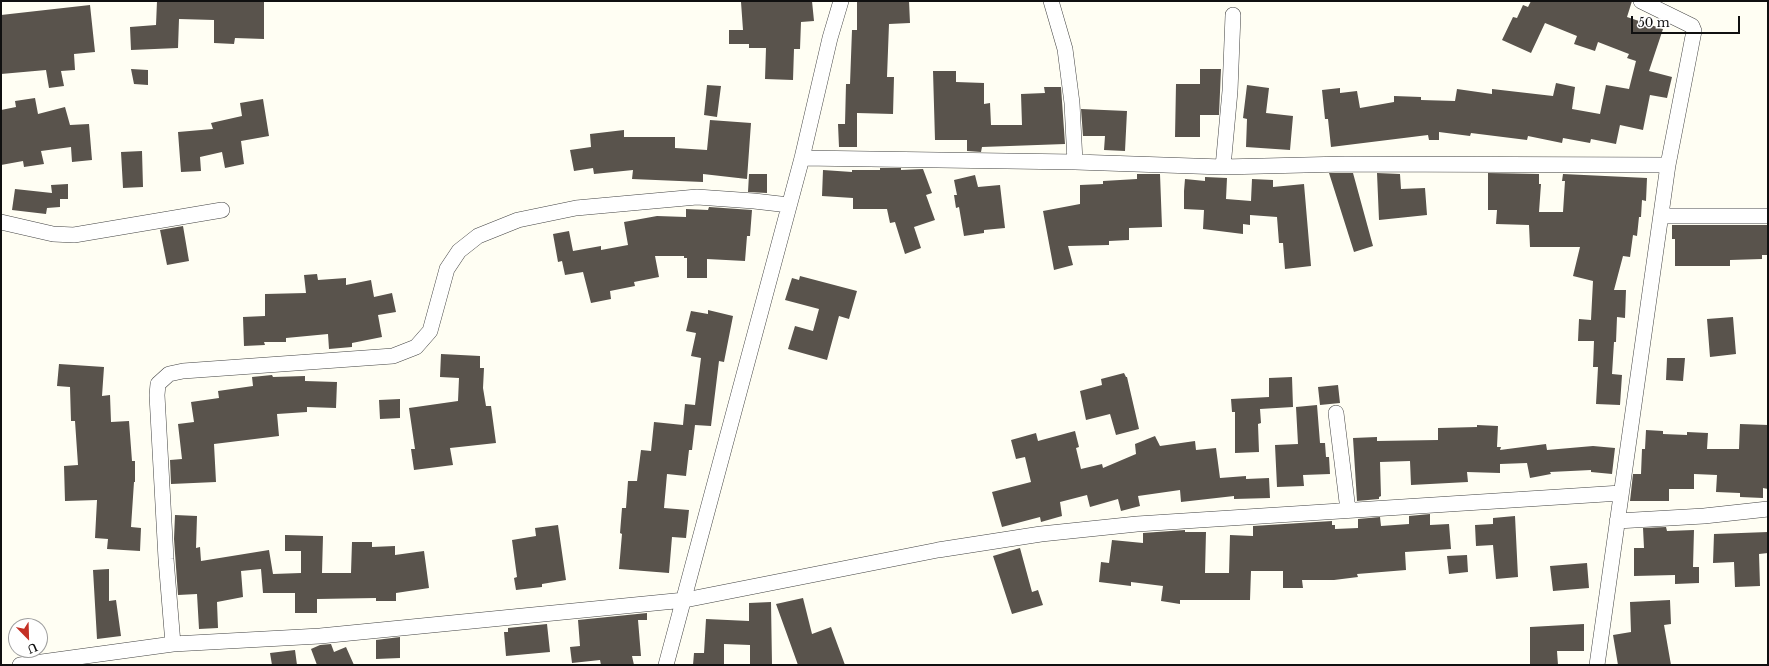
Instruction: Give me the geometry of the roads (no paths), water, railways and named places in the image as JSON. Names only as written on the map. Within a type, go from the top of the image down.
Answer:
[{"type":"street","points":[[666,665],[685,600],[802,158],[830,38],[841,1]]},
{"type":"street","points":[[1051,1],[1065,49],[1072,103],[1075,162]]},
{"type":"street","points":[[1597,665],[1662,216],[1668,165],[1694,28],[1641,1]]},
{"type":"street","points":[[1223,167],[1230,91],[1233,16]]},
{"type":"street","points":[[802,158],[1075,162],[1223,167],[1345,164],[1668,165]]},
{"type":"street","points":[[173,644],[166,559],[157,395],[158,384],[169,374],[206,369],[393,356],[416,347],[430,331],[447,269],[458,252],[478,236],[518,220],[576,208],[697,197],[789,205]]},
{"type":"street","points":[[1,222],[53,234],[74,235],[222,210]]},
{"type":"street","points":[[1662,216],[1768,216]]},
{"type":"street","points":[[1336,413],[1348,510]]},
{"type":"street","points":[[20,665],[173,644],[320,636],[685,600],[938,550],[1041,534],[1137,524],[1621,493]]},
{"type":"street","points":[[1617,522],[1704,516],[1768,509]]}]
